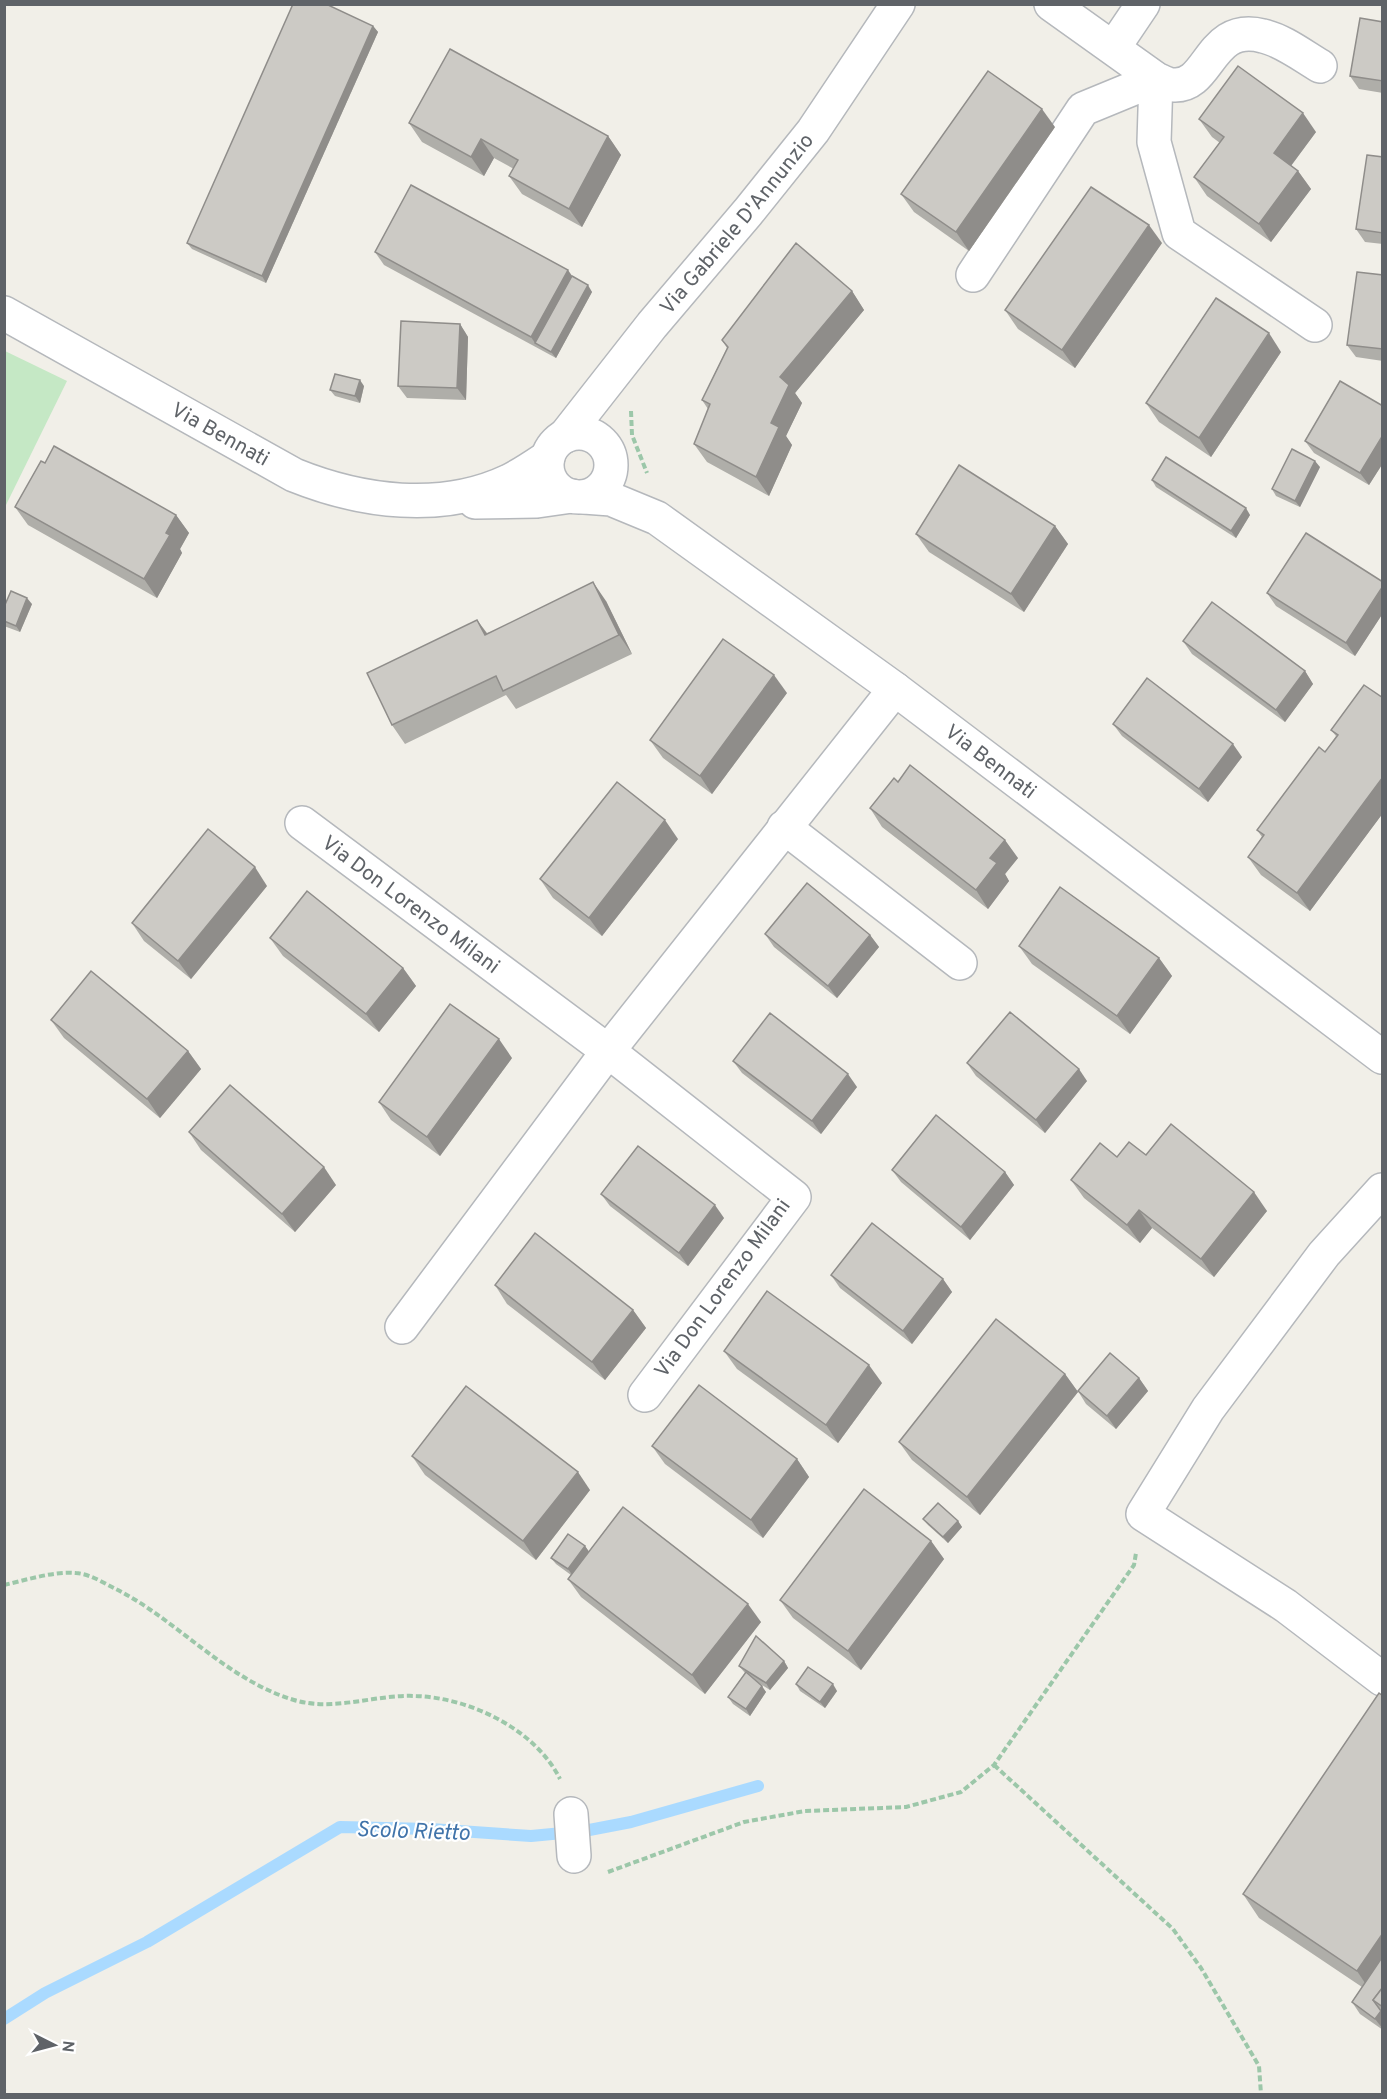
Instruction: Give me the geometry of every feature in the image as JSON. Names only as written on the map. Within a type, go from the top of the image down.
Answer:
[{"type":"street","name":"Via Gabriele D'Annunzio","points":[[557,446],[652,325],[813,131],[898,4]]},
{"type":"street","points":[[1051,4],[1114,47],[1156,80],[1174,86],[1191,80],[1221,42],[1238,33],[1264,36],[1320,66]]},
{"type":"street","points":[[1114,47],[1143,4]]},
{"type":"street","points":[[973,275],[1083,110],[1156,80]]},
{"type":"street","points":[[1156,80],[1154,142],[1179,233],[1315,325]]},
{"type":"street","name":"Via Bennati","points":[[4,313],[294,475],[333,490],[370,498],[414,500],[452,498],[483,503],[578,497],[611,499],[657,518],[895,690],[1383,1057]]},
{"type":"street","points":[[578,432],[591,435],[604,445],[612,460],[609,477],[599,490],[578,497],[560,491],[552,482],[548,470],[557,446],[578,432]]},
{"type":"street","name":"Via Bennati","points":[[452,498],[510,481],[557,446]]},
{"type":"street","points":[[402,1327],[608,1051],[895,690]]},
{"type":"street","name":"Via Don Lorenzo Milani","points":[[302,823],[608,1051],[794,1197],[645,1395]]},
{"type":"street","points":[[784,827],[960,963]]},
{"type":"street","points":[[1383,1190],[1324,1254],[1208,1409],[1143,1514],[1286,1606],[1383,1679]]},
{"type":"street","points":[[571,1814],[574,1856]]},
{"type":"path","points":[[631,406],[632,435],[650,479]]},
{"type":"path","points":[[574,1856],[583,1872],[602,1874],[744,1822],[804,1811],[906,1807],[961,1792],[994,1765],[1134,1565],[1143,1514]]},
{"type":"path","points":[[4,1585],[67,1573],[87,1575],[146,1605],[239,1676],[268,1691],[296,1701],[331,1706],[415,1696],[454,1701],[488,1714],[512,1728],[535,1747],[559,1776],[571,1814]]},
{"type":"path","points":[[994,1765],[1173,1929],[1201,1968],[1259,2066],[1261,2094]]},
{"type":"green space","points":[[5,351],[67,381],[5,507]]},
{"type":"building","points":[[293,4],[326,4],[373,26],[262,276],[187,243]]},
{"type":"building","points":[[1360,18],[1383,22],[1383,81],[1350,76]]},
{"type":"building","points":[[450,49],[608,136],[569,209],[509,176],[518,160],[481,139],[471,157],[409,123]]},
{"type":"building","points":[[1238,66],[1303,113],[1274,153],[1298,171],[1259,224],[1194,177],[1224,137],[1199,119]]},
{"type":"building","points":[[988,71],[1042,109],[956,232],[901,194]]},
{"type":"building","points":[[1367,155],[1383,157],[1383,233],[1356,229]]},
{"type":"building","points":[[411,185],[568,270],[531,337],[375,252]]},
{"type":"building","points":[[1091,187],[1149,225],[1062,350],[1005,310]]},
{"type":"building","points":[[796,243],[852,291],[780,377],[789,385],[771,423],[779,427],[756,477],[694,444],[710,404],[702,400],[728,347],[722,340]]},
{"type":"building","points":[[1357,272],[1383,275],[1383,349],[1347,345]]},
{"type":"building","points":[[572,276],[588,285],[551,352],[535,343]]},
{"type":"building","points":[[1216,298],[1269,333],[1199,438],[1146,403]]},
{"type":"building","points":[[401,321],[460,324],[457,388],[398,386]]},
{"type":"building","points":[[335,374],[360,380],[355,396],[330,390]]},
{"type":"building","points":[[1340,381],[1383,406],[1383,435],[1360,473],[1305,441]]},
{"type":"building","points":[[54,446],[176,515],[166,533],[170,535],[144,579],[15,507],[41,461],[45,463]]},
{"type":"building","points":[[1292,449],[1315,461],[1295,501],[1272,489]]},
{"type":"building","points":[[1166,457],[1246,508],[1231,531],[1152,480]]},
{"type":"building","points":[[959,465],[1055,526],[1011,594],[916,534]]},
{"type":"building","points":[[1306,533],[1383,582],[1383,586],[1346,643],[1267,593]]},
{"type":"building","points":[[593,582],[619,635],[503,691],[496,676],[392,725],[367,673],[477,620],[485,635]]},
{"type":"building","points":[[11,591],[27,598],[16,626],[4,621],[4,607]]},
{"type":"building","points":[[1212,602],[1305,671],[1276,710],[1183,641]]},
{"type":"building","points":[[723,639],[774,675],[700,776],[650,740]]},
{"type":"building","points":[[1147,678],[1233,744],[1199,789],[1113,724]]},
{"type":"building","points":[[1364,685],[1383,698],[1383,777],[1297,893],[1248,857],[1264,835],[1257,830],[1319,747],[1325,752],[1338,735],[1331,730]]},
{"type":"building","points":[[910,765],[1005,840],[990,858],[997,863],[976,890],[870,808],[894,778],[898,782]]},
{"type":"building","points":[[617,782],[665,820],[589,918],[540,879]]},
{"type":"building","points":[[208,829],[255,867],[178,961],[132,923]]},
{"type":"building","points":[[807,883],[870,935],[828,986],[765,934]]},
{"type":"building","points":[[1060,887],[1159,958],[1117,1016],[1019,946]]},
{"type":"building","points":[[307,891],[403,968],[366,1014],[270,938]]},
{"type":"building","points":[[91,971],[188,1051],[147,1099],[51,1020]]},
{"type":"building","points":[[450,1004],[499,1039],[427,1137],[379,1102]]},
{"type":"building","points":[[1010,1012],[1079,1069],[1036,1120],[967,1063]]},
{"type":"building","points":[[770,1013],[848,1074],[812,1121],[733,1061]]},
{"type":"building","points":[[230,1085],[324,1167],[282,1214],[189,1132]]},
{"type":"building","points":[[936,1115],[1005,1172],[961,1227],[892,1170]]},
{"type":"building","points":[[1171,1124],[1254,1192],[1201,1259],[1139,1210],[1127,1225],[1071,1180],[1100,1143],[1117,1157],[1129,1142],[1146,1155]]},
{"type":"building","points":[[638,1146],[715,1205],[679,1253],[601,1194]]},
{"type":"building","points":[[872,1223],[943,1279],[903,1331],[831,1275]]},
{"type":"building","points":[[535,1233],[633,1310],[592,1362],[495,1285]]},
{"type":"building","points":[[767,1291],[869,1365],[826,1425],[724,1351]]},
{"type":"building","points":[[996,1319],[1065,1374],[967,1497],[899,1442]]},
{"type":"building","points":[[1110,1353],[1139,1378],[1107,1416],[1078,1391]]},
{"type":"building","points":[[699,1385],[797,1459],[751,1520],[652,1446]]},
{"type":"building","points":[[466,1386],[578,1472],[523,1541],[412,1456]]},
{"type":"building","points":[[864,1489],[931,1541],[848,1651],[780,1600]]},
{"type":"building","points":[[938,1503],[958,1521],[943,1537],[923,1519]]},
{"type":"building","points":[[623,1507],[748,1604],[692,1675],[568,1579]]},
{"type":"building","points":[[568,1534],[585,1546],[568,1569],[551,1558]]},
{"type":"building","points":[[756,1636],[784,1661],[766,1683],[739,1666]]},
{"type":"building","points":[[808,1667],[833,1684],[820,1702],[796,1684]]},
{"type":"building","points":[[746,1672],[762,1686],[746,1709],[728,1697]]},
{"type":"building","points":[[1379,1693],[1383,1696],[1383,1933],[1357,1971],[1243,1894]]},
{"type":"building","points":[[1383,1956],[1383,1987],[1373,2000],[1381,2011],[1375,2019],[1352,2002]]},
{"type":"building","points":[[1383,1987],[1383,2007],[1373,2000]]},
{"type":"waterway","name":"Scolo Rietto","points":[[4,2019],[45,1993],[147,1942],[340,1827],[431,1829],[531,1836],[584,1831],[631,1822],[758,1786]]},
{"type":"railway","points":[[4,2091],[10,2094]]}]
